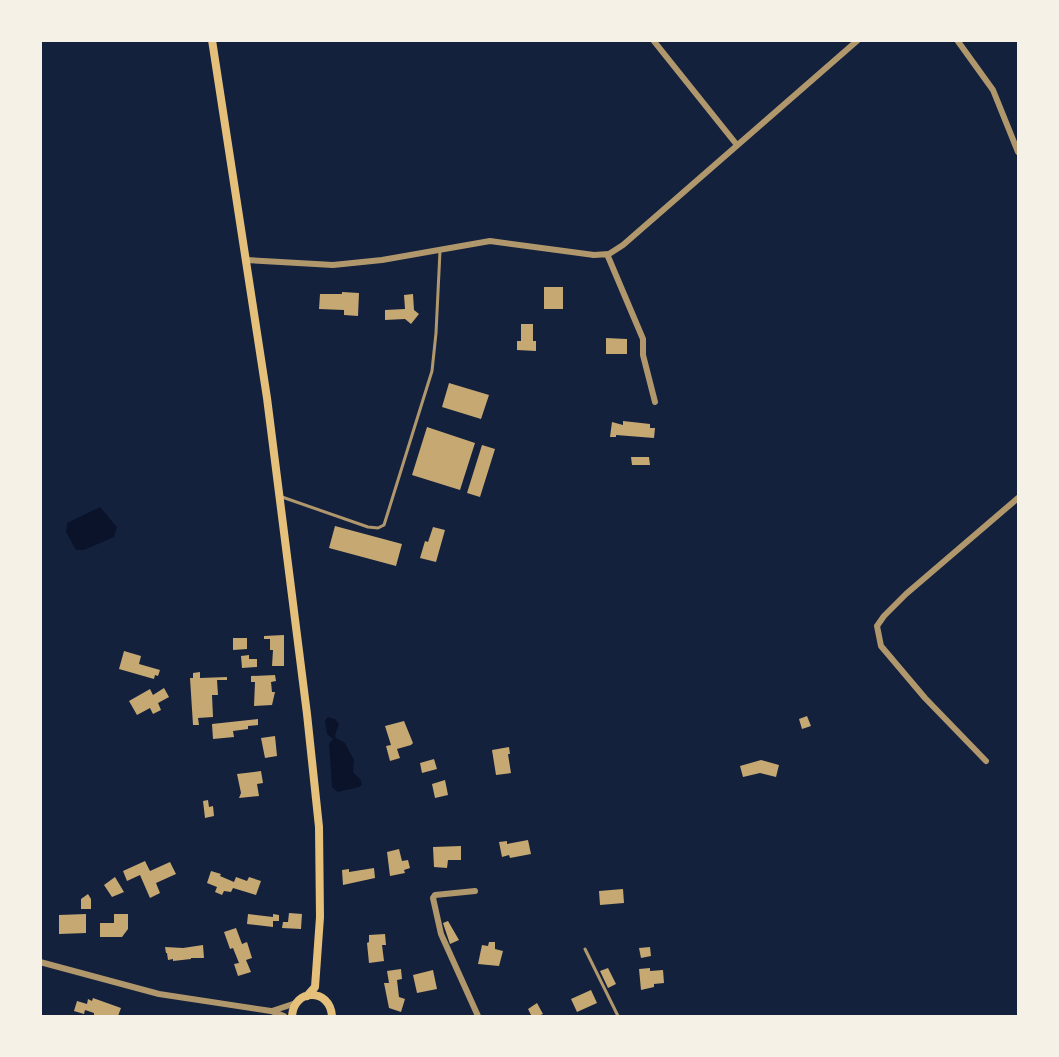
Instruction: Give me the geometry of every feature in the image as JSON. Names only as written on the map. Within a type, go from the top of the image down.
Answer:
[{"type":"main road","points":[[212,40],[280,497],[319,827],[320,917],[315,987],[297,1002],[292,1017]]},
{"type":"main road","points":[[315,987],[331,1012]]},
{"type":"main road","points":[[307,996],[322,997]]},
{"type":"street","points":[[653,40],[737,144]]},
{"type":"street","points":[[246,260],[333,265],[382,260],[490,241],[573,253],[607,254],[623,245],[858,40]]},
{"type":"street","points":[[957,40],[993,90],[1018,152]]},
{"type":"street","points":[[607,254],[643,339],[643,355],[655,402]]},
{"type":"street","points":[[986,761],[925,698],[881,646],[878,626],[884,616],[906,594],[1018,498]]},
{"type":"street","points":[[475,891],[435,895],[433,898],[441,934],[478,1017]]},
{"type":"street","points":[[40,962],[159,994],[271,1011],[284,1017]]},
{"type":"street","points":[[271,1011],[297,1002]]},
{"type":"street","points":[[331,1012],[337,1017]]},
{"type":"lane","points":[[280,497],[368,527],[378,528],[384,525],[432,371],[440,250]]},
{"type":"lane","points":[[585,949],[618,1017]]},
{"type":"water","points":[[100,507],[117,527],[114,537],[84,550],[76,550],[66,532],[67,523]]},
{"type":"water","points":[[328,717],[335,719],[339,724],[335,735],[345,743],[354,760],[353,772],[361,780],[362,785],[359,787],[338,792],[332,787],[329,744],[333,739],[327,734],[325,720]]},
{"type":"building","points":[[544,287],[563,287],[563,309],[544,309]]},
{"type":"building","points":[[342,292],[359,293],[358,316],[344,315],[344,310],[319,309],[320,294],[342,294]]},
{"type":"building","points":[[413,294],[414,310],[419,314],[411,324],[405,319],[385,320],[385,310],[405,309],[404,295]]},
{"type":"building","points":[[521,324],[533,324],[533,341],[536,341],[536,351],[517,350],[517,341],[521,341]]},
{"type":"building","points":[[606,338],[627,339],[627,354],[606,354]]},
{"type":"building","points":[[449,383],[489,395],[481,419],[442,407]]},
{"type":"building","points":[[623,421],[650,424],[650,428],[655,428],[654,438],[616,435],[616,437],[610,437],[612,422],[623,425]]},
{"type":"building","points":[[427,427],[475,443],[460,490],[412,475]]},
{"type":"building","points":[[482,445],[495,449],[480,497],[467,493]]},
{"type":"building","points":[[631,457],[649,457],[650,465],[632,465]]},
{"type":"building","points":[[335,526],[402,544],[396,566],[329,548]]},
{"type":"building","points":[[433,527],[445,530],[436,562],[420,558],[425,541],[428,542]]},
{"type":"building","points":[[284,635],[284,666],[272,666],[273,650],[270,650],[270,639],[264,639],[264,636]]},
{"type":"building","points":[[233,638],[247,638],[247,649],[233,650]]},
{"type":"building","points":[[124,651],[141,656],[139,664],[160,670],[158,676],[155,675],[154,679],[119,669]]},
{"type":"building","points":[[249,655],[249,659],[257,659],[257,667],[242,668],[241,656]]},
{"type":"building","points":[[200,672],[200,678],[227,677],[227,680],[217,680],[218,695],[212,695],[213,717],[198,718],[199,725],[193,725],[190,678],[193,678],[193,673]]},
{"type":"building","points":[[275,675],[276,681],[271,682],[272,692],[275,692],[272,705],[254,706],[255,682],[251,682],[251,676]]},
{"type":"building","points":[[164,688],[169,697],[158,703],[161,710],[153,714],[150,708],[137,715],[129,701],[150,689],[153,695]]},
{"type":"building","points":[[807,716],[811,726],[802,729],[799,719]]},
{"type":"building","points":[[258,719],[258,725],[233,731],[234,737],[213,739],[212,724]]},
{"type":"building","points":[[404,721],[413,743],[397,749],[400,758],[390,761],[386,746],[391,745],[385,726]]},
{"type":"building","points":[[275,736],[277,756],[265,758],[261,738]]},
{"type":"building","points":[[509,747],[511,773],[496,775],[492,750]]},
{"type":"building","points":[[434,759],[437,769],[422,773],[420,763]]},
{"type":"building","points":[[761,760],[779,765],[776,777],[760,773],[743,777],[740,766]]},
{"type":"building","points":[[261,771],[263,783],[257,784],[259,796],[239,798],[241,793],[237,774]]},
{"type":"building","points":[[445,780],[448,795],[435,798],[432,784]]},
{"type":"building","points":[[208,800],[209,807],[213,806],[214,816],[205,818],[203,801]]},
{"type":"building","points":[[528,840],[531,854],[510,858],[509,855],[502,857],[499,842],[507,841],[507,844]]},
{"type":"building","points":[[461,846],[461,860],[448,860],[447,868],[434,867],[433,847]]},
{"type":"building","points":[[399,849],[402,861],[408,860],[410,868],[404,870],[405,873],[390,876],[387,852]]},
{"type":"building","points":[[145,861],[150,871],[170,862],[176,874],[156,883],[160,893],[150,898],[140,875],[127,881],[123,871]]},
{"type":"building","points":[[374,868],[375,878],[343,885],[342,870],[349,869],[349,872]]},
{"type":"building","points":[[211,871],[234,882],[236,877],[247,881],[249,877],[261,881],[256,895],[233,888],[231,892],[224,891],[222,895],[215,892],[217,887],[207,883]]},
{"type":"building","points":[[115,877],[124,892],[112,897],[104,885]]},
{"type":"building","points":[[623,889],[624,903],[600,905],[599,891]]},
{"type":"building","points":[[88,894],[91,899],[91,909],[81,909],[81,899]]},
{"type":"building","points":[[289,913],[302,914],[301,929],[282,928],[283,922],[288,922]]},
{"type":"building","points":[[86,914],[86,933],[59,934],[59,915]]},
{"type":"building","points":[[114,914],[128,914],[128,929],[122,937],[100,937],[100,923],[114,923]]},
{"type":"building","points":[[248,914],[273,917],[273,914],[279,915],[279,921],[273,921],[273,927],[247,924]]},
{"type":"building","points":[[448,921],[459,940],[450,944],[443,923]]},
{"type":"building","points":[[236,928],[242,944],[247,942],[252,958],[246,960],[251,972],[238,976],[234,964],[239,963],[233,948],[230,949],[224,932]]},
{"type":"building","points":[[385,934],[386,945],[382,945],[384,961],[369,963],[367,943],[369,935]]},
{"type":"building","points":[[489,942],[495,942],[495,949],[503,951],[499,966],[478,964],[482,945],[488,946]]},
{"type":"building","points":[[203,945],[204,958],[168,960],[165,947],[183,948]]},
{"type":"building","points":[[650,947],[651,956],[641,958],[639,948]]},
{"type":"building","points":[[608,968],[616,984],[608,988],[600,971]]},
{"type":"building","points":[[650,968],[650,971],[663,970],[664,983],[654,984],[654,987],[641,990],[639,969]]},
{"type":"building","points":[[401,969],[402,979],[397,980],[399,997],[405,999],[401,1012],[389,1008],[384,983],[389,983],[387,971]]},
{"type":"building","points":[[433,970],[437,989],[417,993],[413,975]]},
{"type":"building","points":[[591,990],[597,1003],[577,1012],[571,999]]},
{"type":"building","points":[[93,998],[121,1008],[118,1016],[94,1016],[94,1013],[85,1010],[84,1014],[74,1011],[77,1001],[87,1004],[88,999],[92,1001]]},
{"type":"building","points":[[537,1003],[543,1014],[528,1016],[531,1015],[528,1009]]}]
